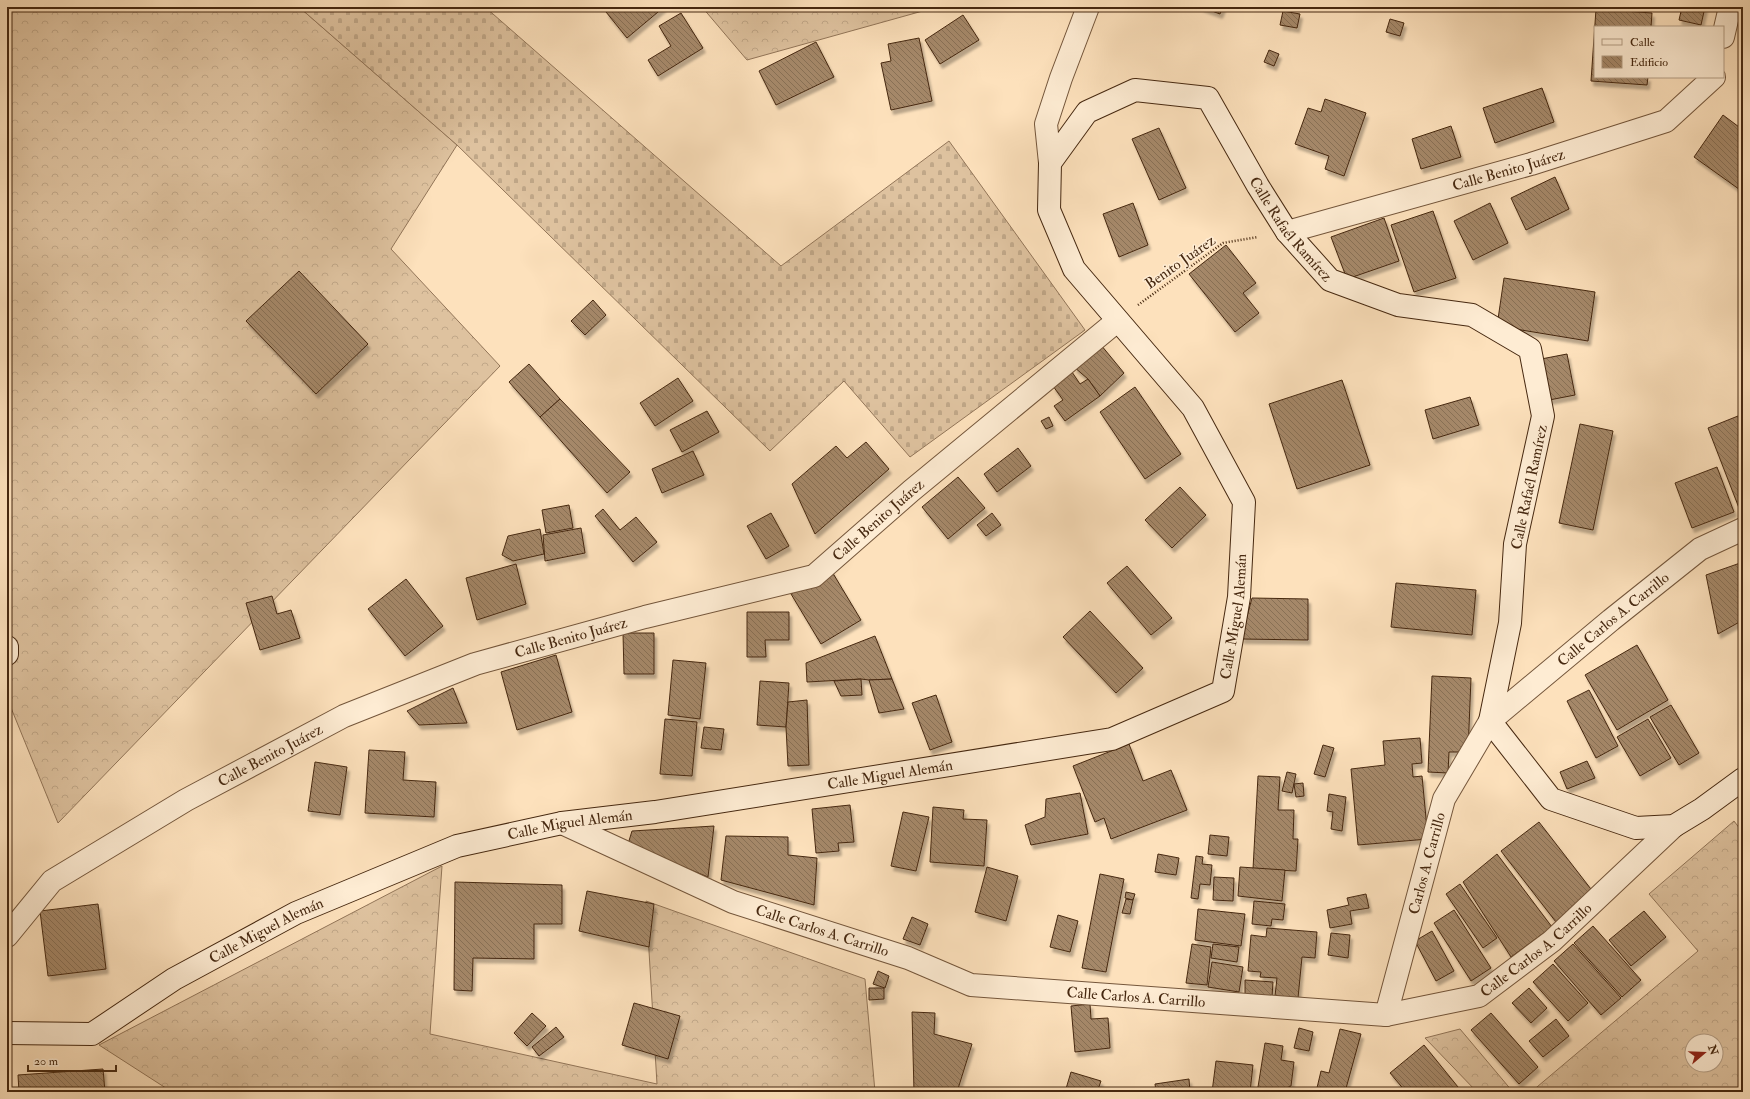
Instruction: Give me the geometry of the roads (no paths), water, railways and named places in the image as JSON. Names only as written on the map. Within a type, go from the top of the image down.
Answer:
[{"type":"street","name":"Calle Miguel Alemán","points":[[7,1033],[92,1034],[174,979],[296,913],[457,846],[562,823],[655,812],[1112,739],[1223,691],[1239,597],[1244,502],[1193,408],[1074,269],[1049,210],[1050,163],[1046,124],[1061,78],[1088,7]]},
{"type":"street","points":[[1724,33],[1730,7]]},
{"type":"street","name":"Calle Benito Juárez","points":[[1287,232],[1531,164],[1666,121],[1713,78]]},
{"type":"street","name":"Calle Rafaél Ramírez","points":[[1050,163],[1087,112],[1135,90],[1208,98],[1258,186],[1287,232],[1330,280],[1398,305],[1472,315],[1530,349],[1543,416],[1515,544],[1510,623],[1490,721]]},
{"type":"street","name":"Calle Benito Juárez","points":[[7,936],[52,881],[186,800],[344,716],[475,664],[644,617],[814,576],[911,491],[1117,321]]},
{"type":"street","name":"Calle Carlos A. Carrillo","points":[[1490,721],[1611,620],[1700,549],[1743,529]]},
{"type":"street","points":[[7,647],[7,654]]},
{"type":"street","points":[[1490,721],[1551,799],[1636,828],[1674,826],[1702,810],[1743,779]]},
{"type":"street","name":"Carlos A. Carrillo","points":[[1386,1016],[1444,799],[1490,721]]},
{"type":"street","name":"Calle Carlos A. Carrillo","points":[[562,823],[733,902],[908,958],[971,985],[1386,1016],[1479,996],[1552,941],[1674,826]]}]
